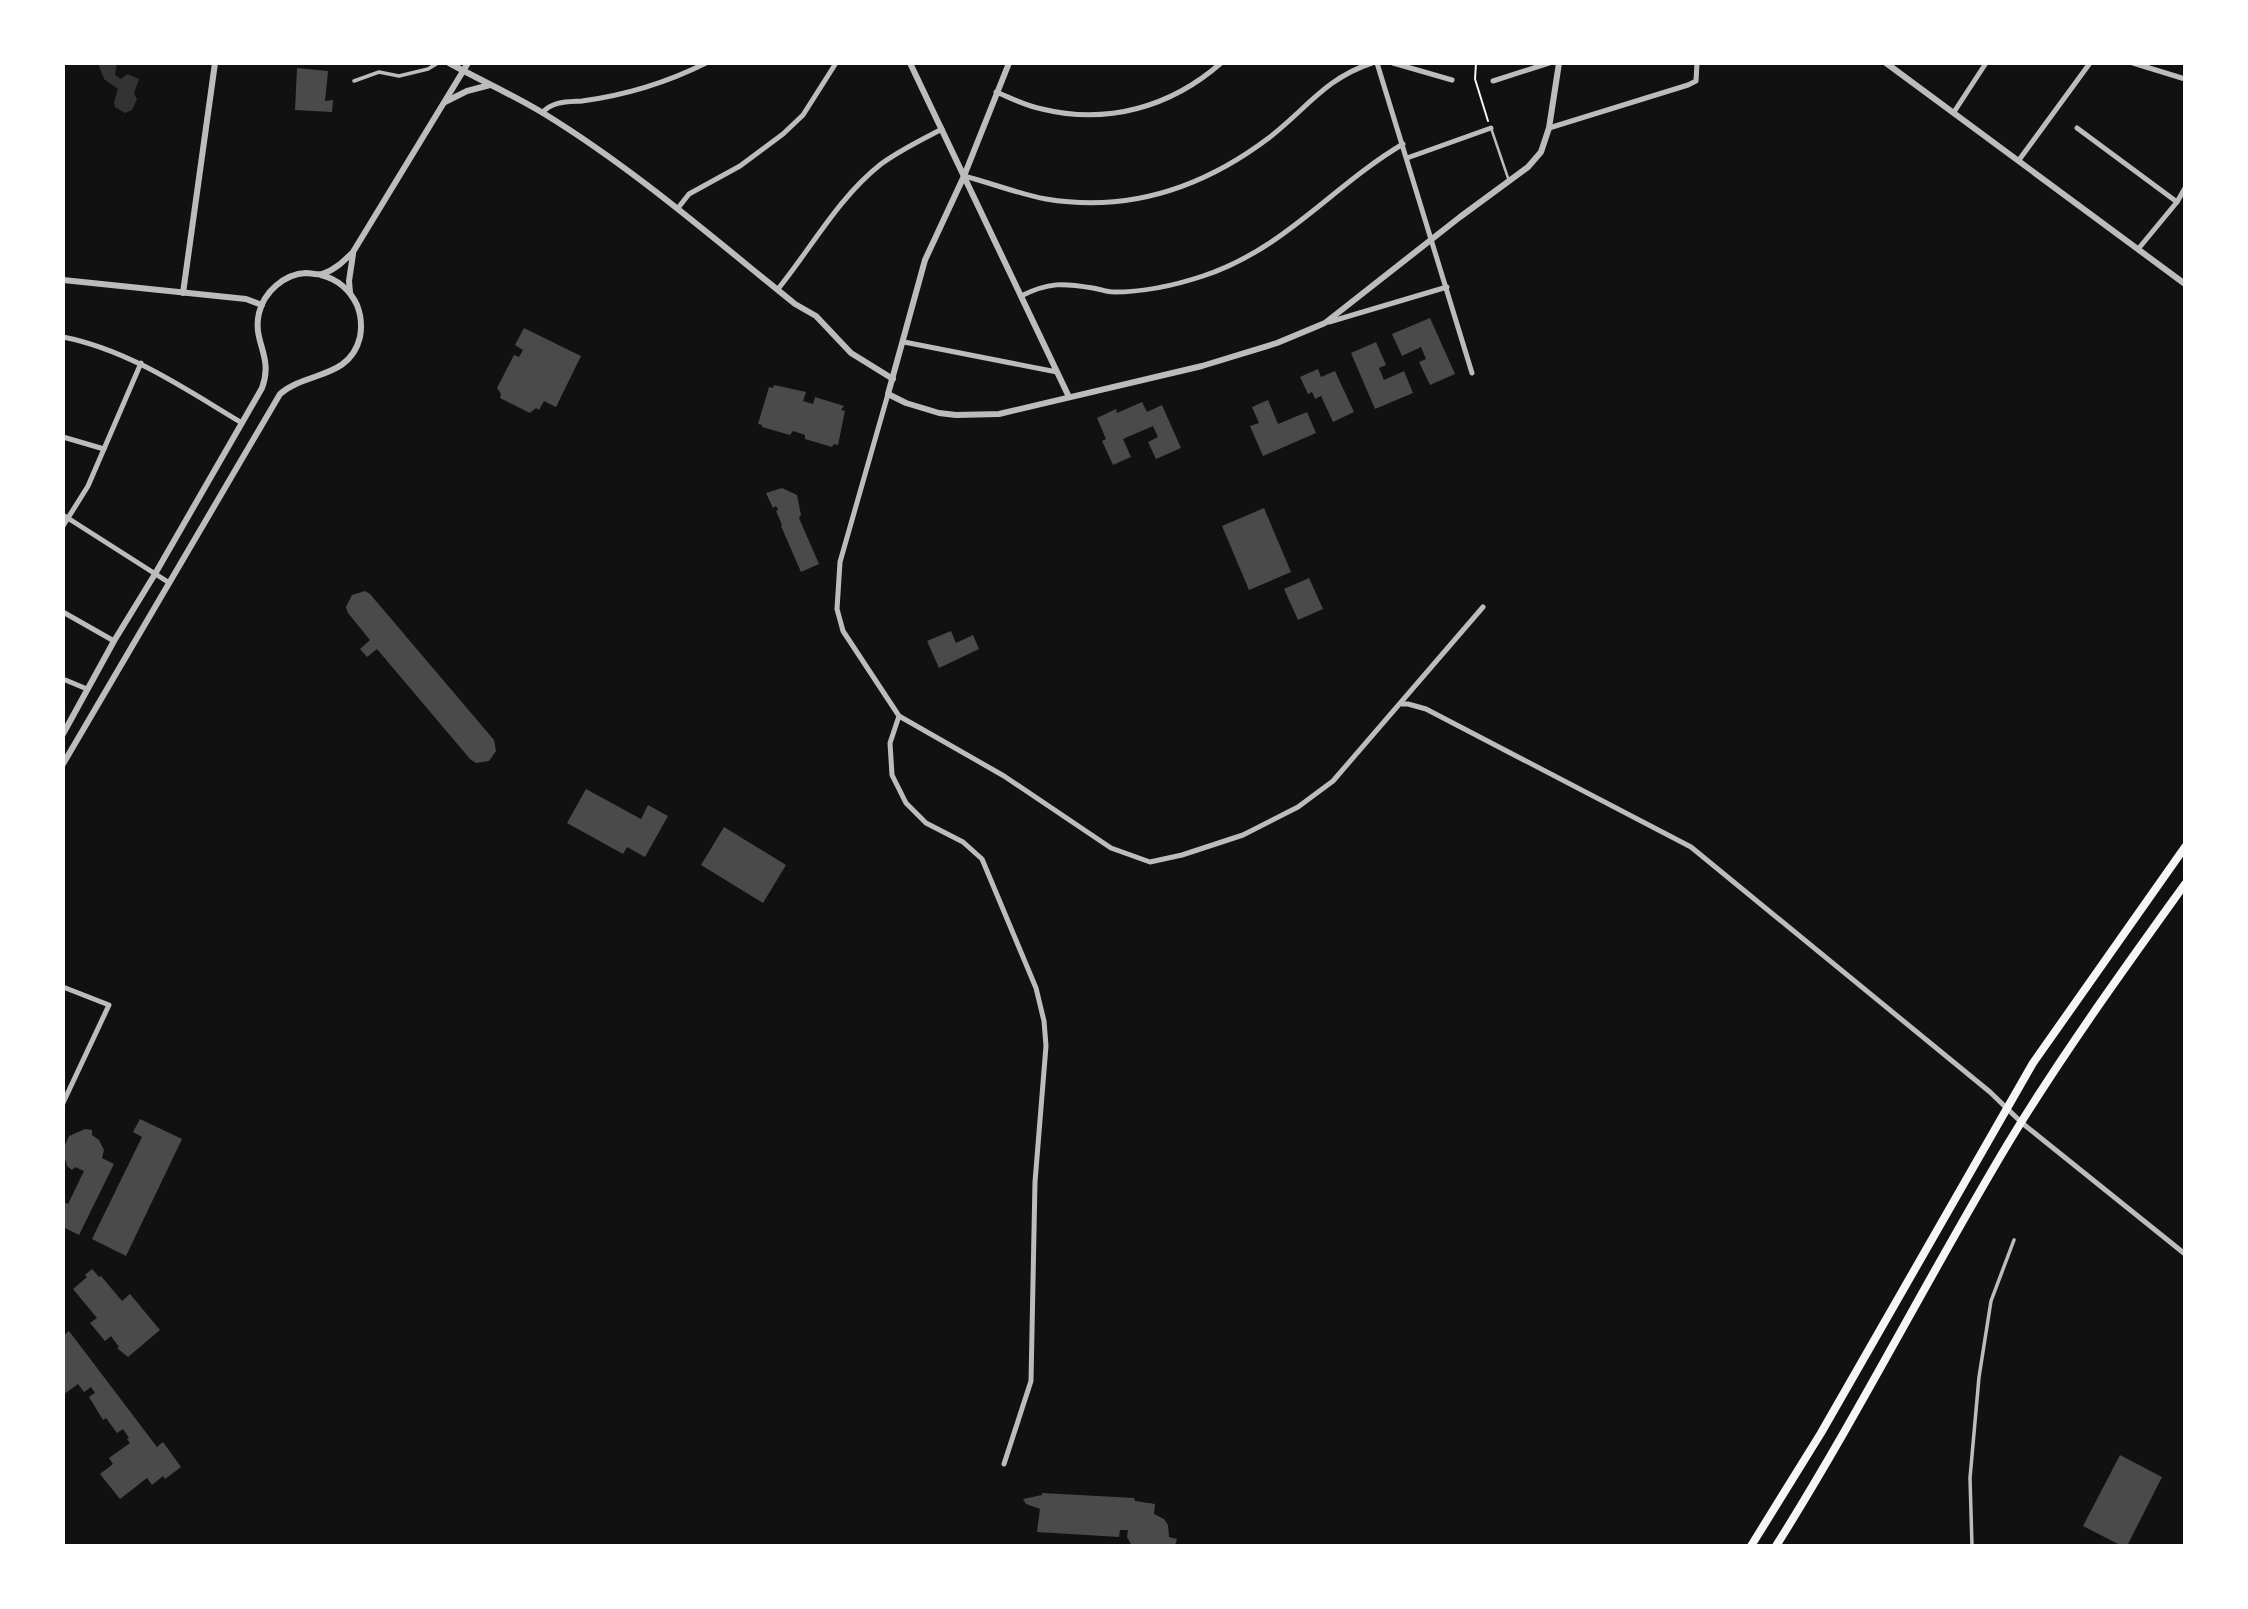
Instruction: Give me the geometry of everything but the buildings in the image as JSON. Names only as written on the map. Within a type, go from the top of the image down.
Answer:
[{"type":"main road","points":[[1751,1546],[1821,1433],[2047,1041],[2185,847]]},
{"type":"main road","points":[[1776,1546],[1839,1443],[2022,1123],[2065,1053],[2185,884]]},
{"type":"street","points":[[183,293],[215,63]]},
{"type":"street","points":[[354,81],[379,72],[399,76],[428,69],[438,63]]},
{"type":"street","points":[[449,63],[542,113],[678,208],[822,322],[851,353],[893,379]]},
{"type":"street","points":[[320,275],[341,264],[353,252],[468,63]]},
{"type":"street","points":[[542,113],[551,104],[610,97],[646,89],[706,63]]},
{"type":"street","points":[[678,208],[689,194],[740,166],[783,135],[803,115],[836,63]]},
{"type":"street","points":[[910,63],[1069,397]]},
{"type":"street","points":[[1009,63],[964,176],[925,260],[840,562],[837,609],[843,631],[899,716],[1004,776],[1111,848],[1150,862],[1182,855],[1242,835],[1298,807],[1333,781],[1483,607]]},
{"type":"street","points":[[996,92],[1039,109],[1075,115],[1111,115],[1145,107],[1178,93],[1221,63]]},
{"type":"street","points":[[964,176],[1043,199],[1082,204],[1129,201],[1165,194],[1205,178],[1238,159],[1271,136],[1335,80],[1350,70],[1375,63],[1408,158],[1472,373]]},
{"type":"street","points":[[1393,63],[1452,80]]},
{"type":"street","points":[[1493,81],[1549,63]]},
{"type":"street","points":[[1325,323],[1528,167],[1541,152],[1549,128],[1559,63]]},
{"type":"street","points":[[1549,128],[1688,85],[1696,81],[1697,63]]},
{"type":"street","points":[[1886,63],[2185,284]]},
{"type":"street","points":[[1954,112],[1986,63]]},
{"type":"street","points":[[2019,160],[2090,63]]},
{"type":"street","points":[[2133,63],[2185,79]]},
{"type":"street","points":[[444,103],[467,91],[490,85]]},
{"type":"street","points":[[1408,158],[1491,128]]},
{"type":"street","points":[[2077,128],[2177,202]]},
{"type":"street","points":[[778,289],[829,218],[878,166],[942,129]]},
{"type":"street","points":[[1021,296],[1040,286],[1053,284],[1113,292],[1163,286],[1204,276],[1270,245],[1379,158],[1403,144]]},
{"type":"street","points":[[2139,248],[2177,202],[2185,188]]},
{"type":"street","points":[[63,764],[280,394],[300,380],[333,372],[355,351],[361,321],[349,281],[353,252]]},
{"type":"street","points":[[63,734],[114,641],[156,575],[262,388],[267,369],[258,332],[262,305],[273,288],[289,278],[307,273],[334,280],[351,294]]},
{"type":"street","points":[[63,280],[246,299],[262,305]]},
{"type":"street","points":[[888,394],[921,409],[956,415],[999,414],[1202,366],[1278,343],[1325,323],[1447,287]]},
{"type":"street","points":[[63,337],[84,341],[141,363],[242,423]]},
{"type":"street","points":[[904,342],[1057,372]]},
{"type":"street","points":[[63,526],[66,517],[88,486],[141,363]]},
{"type":"street","points":[[63,437],[104,449]]},
{"type":"street","points":[[66,517],[168,582]]},
{"type":"street","points":[[63,612],[114,641]]},
{"type":"street","points":[[63,679],[102,698]]},
{"type":"street","points":[[1402,704],[1426,709],[1691,847],[1983,1086],[2022,1123],[2185,1254]]},
{"type":"street","points":[[899,716],[890,743],[892,775],[906,803],[926,824],[963,842],[982,859],[1036,988],[1044,1021],[1046,1046],[1035,1182],[1031,1381],[1004,1464]]},
{"type":"street","points":[[63,987],[109,1005],[63,1103]]},
{"type":"street","points":[[1972,1546],[1970,1478],[1979,1377],[1991,1301],[2014,1240]]},
{"type":"lane","points":[[1491,128],[1509,181]]},
{"type":"path","points":[[1476,63],[1476,87],[1491,128]]},
{"type":"shaded area","points":[[98,63],[117,63],[115,75],[121,79],[127,74],[139,79],[134,93],[137,99],[132,110],[125,113],[115,107],[118,89],[104,79]]}]
